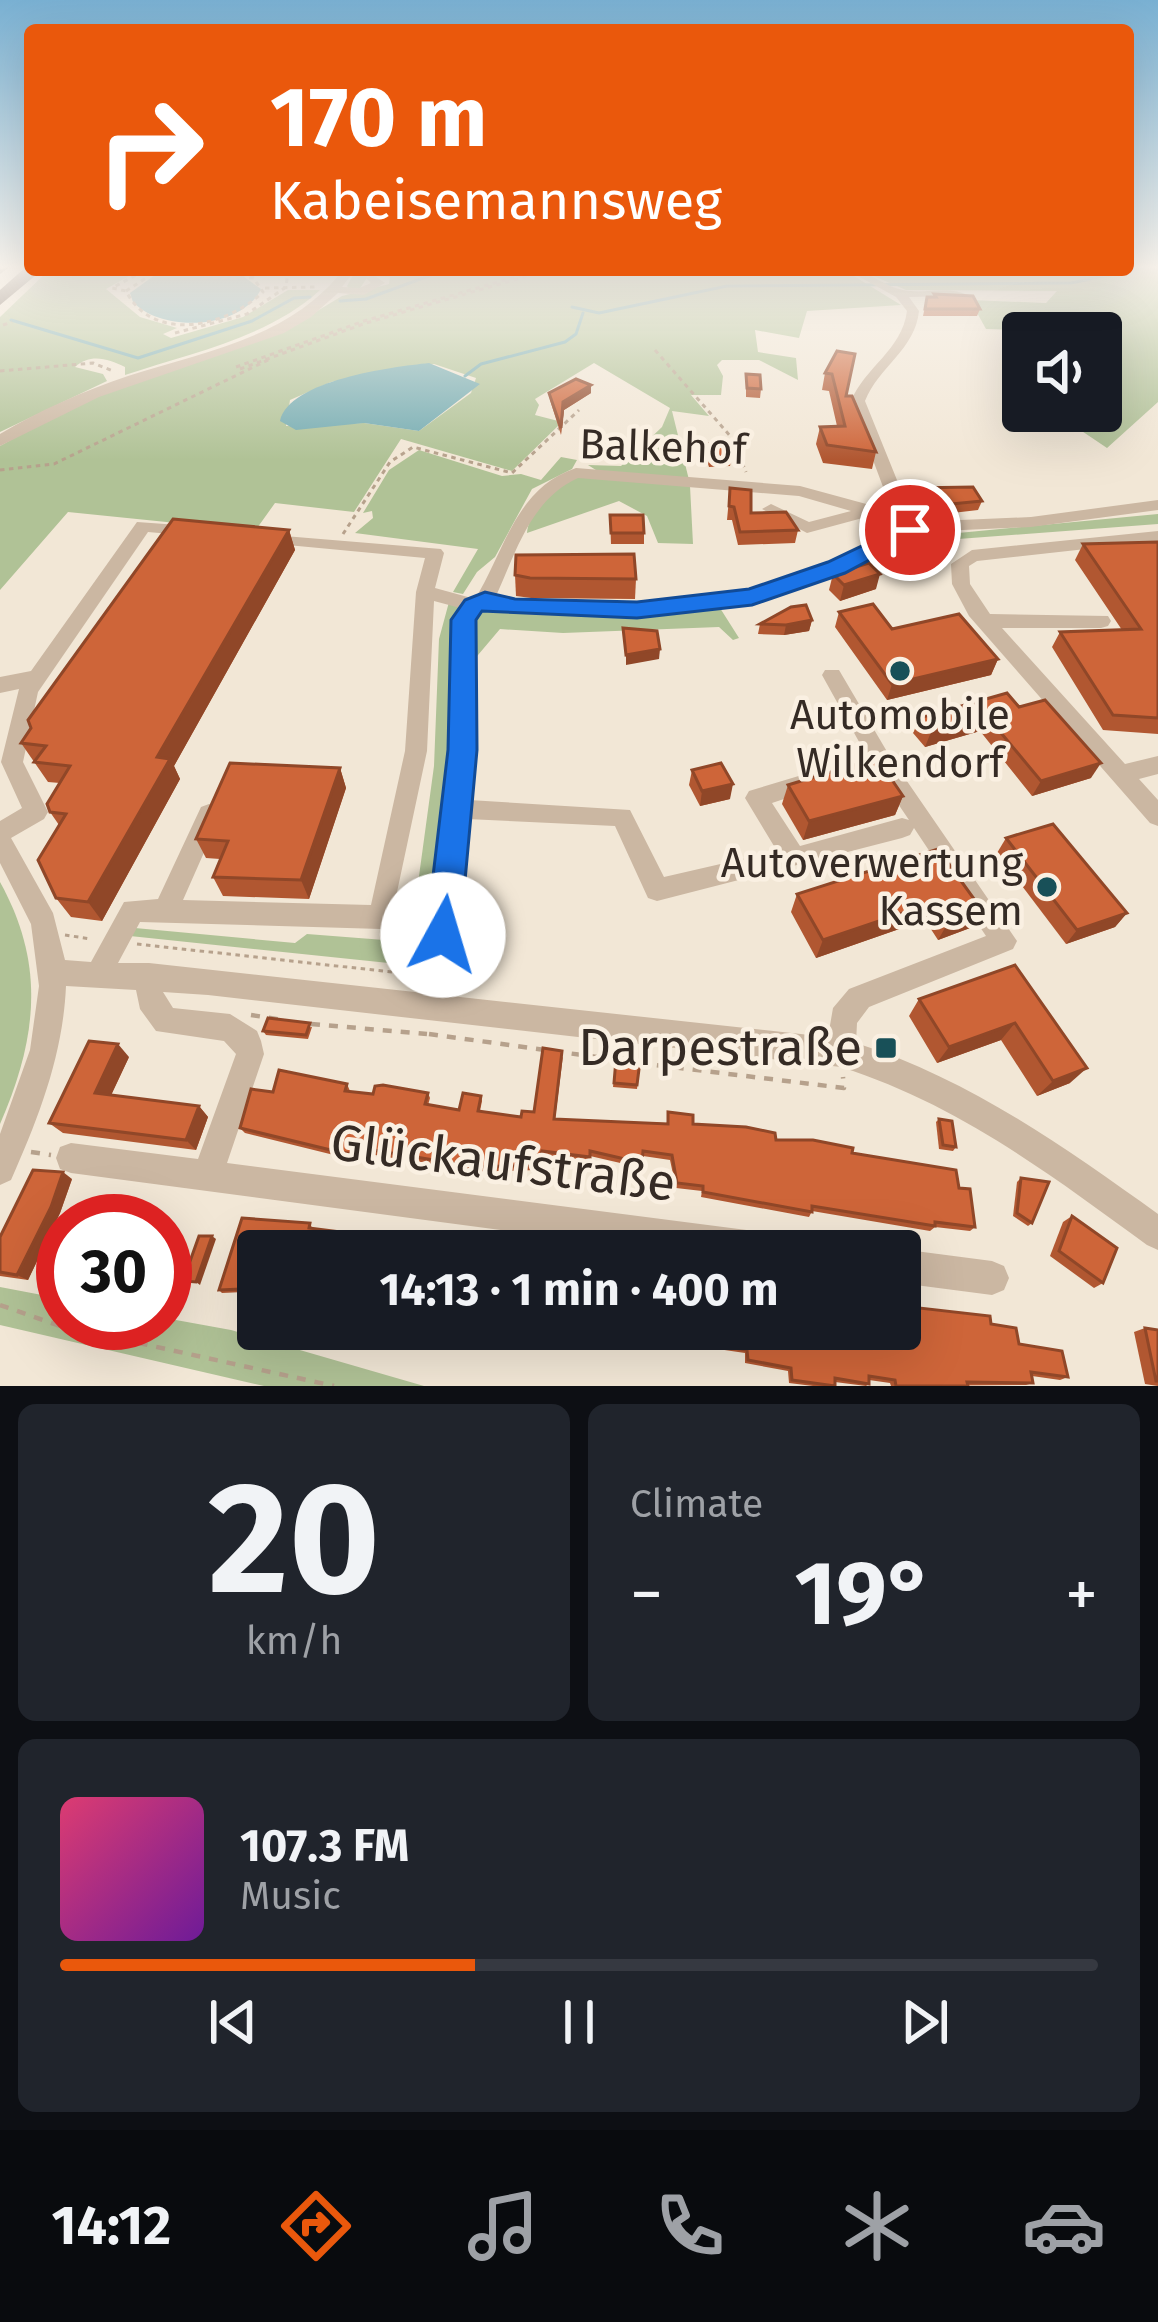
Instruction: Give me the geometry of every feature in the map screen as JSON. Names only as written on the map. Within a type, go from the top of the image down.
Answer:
[{"type":"street","points":[[0,441],[120,383],[271,331]]},
{"type":"street","points":[[907,525],[858,401],[866,380],[910,331]]},
{"type":"street","name":"Balkehof","points":[[435,1005],[456,809],[464,620],[479,603],[539,497],[564,477],[584,473],[755,485],[810,493],[907,525]]},
{"type":"street","points":[[425,592],[515,608],[637,610],[752,597],[837,567],[907,525],[1031,522],[1158,505]]},
{"type":"street","points":[[771,509],[807,528],[869,511]]},
{"type":"street","points":[[5,1159],[48,1037],[53,972],[46,932],[0,837],[36,812],[12,762],[28,692],[142,526],[207,532]]},
{"type":"street","points":[[100,971],[133,910],[381,917],[416,751],[425,592],[435,554],[250,536]]},
{"type":"street","points":[[1158,536],[964,559],[961,584],[987,621],[1158,816]]},
{"type":"street","points":[[987,621],[1101,622]]},
{"type":"street","points":[[832,675],[867,736],[860,767]]},
{"type":"street","points":[[0,685],[38,677]]},
{"type":"street","points":[[1120,774],[1158,765]]},
{"type":"street","points":[[794,858],[757,798],[860,767]]},
{"type":"street","points":[[841,1053],[843,1018],[859,998],[1004,941],[860,767]]},
{"type":"street","points":[[165,910],[220,789]]},
{"type":"street","points":[[456,809],[622,817],[657,890],[902,828]]},
{"type":"street","points":[[53,972],[100,971],[435,1005],[841,1053],[898,1069],[977,1108],[1158,1234]]},
{"type":"street","points":[[149,976],[150,1000],[166,1021],[230,1028],[248,1041],[250,1054],[207,1177]]},
{"type":"street","name":"Glückaufstraße","points":[[71,1158],[621,1230]]},
{"type":"street","points":[[921,1269],[992,1278]]},
{"type":"path","points":[[175,333],[185,331]]},
{"type":"path","points":[[238,368],[347,331]]},
{"type":"path","points":[[0,470],[54,464],[277,353],[350,331]]},
{"type":"path","points":[[655,350],[732,438],[755,485]]},
{"type":"path","points":[[0,371],[93,363],[111,368],[120,383]]},
{"type":"path","points":[[336,544],[384,470],[404,450],[425,447],[512,473],[579,410]]},
{"type":"path","points":[[46,932],[844,1088],[841,1053]]},
{"type":"path","points":[[312,1024],[435,1005]]},
{"type":"path","points":[[243,1014],[288,1020]]},
{"type":"path","points":[[5,1159],[71,1158]]},
{"type":"path","points":[[0,1305],[57,1325],[334,1386]]},
{"type":"green space","points":[[0,331],[171,331],[163,334],[171,338],[196,331],[256,331],[125,375],[125,367],[106,360],[81,363],[75,367],[103,374],[107,381],[0,432]]},
{"type":"green space","points":[[275,331],[755,331],[758,352],[796,358],[798,380],[759,360],[722,360],[717,365],[723,376],[721,395],[691,395],[709,416],[672,411],[689,480],[599,472],[588,465],[621,466],[662,427],[670,408],[594,363],[535,399],[539,405],[535,415],[562,422],[512,471],[401,439],[354,512],[275,503],[255,531],[68,512],[0,590],[0,446],[76,404]],"holes":[[[434,364],[476,378],[471,393],[419,431],[364,423],[286,426],[290,400],[331,382]]]},
{"type":"green space","points":[[759,331],[801,331],[799,338]]},
{"type":"green space","points":[[1122,331],[1158,331],[1158,402],[1107,448],[1083,432],[1122,432]]},
{"type":"green space","points":[[419,450],[502,476],[521,474],[541,480],[561,457],[577,460],[572,469],[532,489],[495,557],[477,572],[463,594],[453,592],[478,549],[355,533],[373,518],[372,511],[363,513],[389,470]]},
{"type":"green space","points":[[578,477],[690,486],[693,544],[658,543],[647,516],[619,501],[527,533],[545,499]]},
{"type":"green space","points":[[1158,514],[1158,524],[945,540],[934,553],[887,551],[927,536]]},
{"type":"green space","points":[[449,602],[463,606],[452,624],[450,784],[427,967],[130,936],[135,928],[295,943],[307,934],[410,942],[434,766],[439,639]]},
{"type":"green space","points":[[488,607],[643,614],[720,608],[739,638],[733,640],[719,627],[563,633],[500,629],[467,668],[470,623]]},
{"type":"green space","points":[[0,882],[25,943],[31,1002],[22,1062],[0,1124]]},
{"type":"green space","points":[[0,1287],[36,1294],[36,1333],[0,1325]]},
{"type":"green space","points":[[192,1323],[237,1332],[237,1350],[300,1350],[424,1386],[264,1386],[108,1350],[192,1350]]},
{"type":"water","points":[[429,363],[480,384],[419,431],[364,423],[296,430],[280,421],[287,407],[321,386],[368,372]]},
{"type":"building","points":[[837,351],[855,354],[846,396],[852,396],[876,452],[827,445],[820,427],[845,426],[832,374],[825,373]]},
{"type":"building","points":[[746,374],[760,375],[761,389],[747,388]]},
{"type":"building","points":[[576,379],[591,385],[563,402],[561,428],[549,393]]},
{"type":"building","points":[[727,443],[732,456],[710,457],[706,444]]},
{"type":"building","points":[[973,487],[982,501],[921,507],[912,488]]},
{"type":"building","points":[[730,488],[751,490],[751,513],[786,512],[798,530],[740,532],[734,507],[729,506]]},
{"type":"building","points":[[610,515],[643,515],[644,533],[611,533]]},
{"type":"building","points":[[173,519],[289,530],[157,757],[170,759],[88,902],[56,898],[38,860],[66,814],[50,812],[47,804],[70,766],[34,762],[46,746],[21,743],[31,728],[28,720]]},
{"type":"building","points":[[1158,542],[1158,718],[1113,715],[1060,632],[1141,629],[1083,544]]},
{"type":"building","points":[[634,554],[636,579],[515,575],[516,555]]},
{"type":"building","points":[[869,563],[880,574],[844,585],[833,574]]},
{"type":"building","points":[[873,604],[892,629],[959,614],[998,659],[892,684],[839,612]]},
{"type":"building","points":[[806,605],[812,620],[760,624],[791,607]]},
{"type":"building","points":[[623,628],[657,631],[660,649],[626,655]]},
{"type":"building","points":[[1007,693],[1019,707],[1045,700],[1101,763],[1041,781],[987,716],[931,732],[919,718]]},
{"type":"building","points":[[877,758],[903,796],[809,821],[788,785]]},
{"type":"building","points":[[230,763],[340,768],[301,880],[213,877],[228,841],[196,839]]},
{"type":"building","points":[[721,763],[733,784],[702,791],[692,770]]},
{"type":"building","points":[[1053,824],[1127,913],[1077,930],[1006,838]]},
{"type":"building","points":[[938,849],[982,910],[949,921],[935,902],[823,940],[797,894]]},
{"type":"building","points":[[1015,965],[1087,1068],[1053,1081],[1015,1023],[949,1047],[919,999]]},
{"type":"building","points":[[268,1018],[310,1023],[306,1035],[263,1031]]},
{"type":"building","points":[[89,1041],[118,1044],[95,1093],[199,1106],[186,1140],[49,1123]]},
{"type":"building","points":[[543,1048],[562,1051],[554,1119],[668,1124],[668,1112],[693,1115],[693,1124],[746,1127],[775,1133],[776,1140],[813,1140],[853,1148],[852,1153],[956,1170],[959,1188],[970,1189],[975,1227],[935,1222],[935,1226],[812,1206],[812,1212],[703,1192],[703,1186],[677,1183],[672,1155],[643,1151],[642,1163],[590,1151],[590,1157],[542,1151],[536,1165],[476,1167],[367,1149],[365,1155],[339,1152],[240,1128],[251,1089],[273,1092],[279,1070],[347,1084],[345,1091],[373,1094],[375,1086],[383,1085],[428,1093],[425,1104],[459,1110],[463,1093],[481,1096],[478,1111],[521,1117],[522,1111],[534,1112]]},
{"type":"building","points":[[616,1059],[640,1061],[637,1085],[614,1083]]},
{"type":"building","points":[[939,1119],[952,1121],[956,1147],[943,1145]]},
{"type":"building","points":[[33,1170],[63,1172],[55,1194],[36,1194],[36,1237],[17,1275],[0,1272],[0,1237]]},
{"type":"building","points":[[1021,1178],[1049,1182],[1032,1223],[1017,1213]]},
{"type":"building","points":[[1072,1216],[1117,1248],[1103,1283],[1059,1251]]},
{"type":"building","points":[[242,1218],[310,1223],[309,1228],[325,1230],[238,1230]]},
{"type":"building","points":[[237,1234],[237,1289],[219,1290]]},
{"type":"building","points":[[199,1236],[212,1236],[196,1282],[192,1282],[192,1256]]},
{"type":"building","points":[[921,1308],[990,1316],[991,1324],[1016,1328],[1019,1344],[1062,1351],[1068,1377],[1031,1372],[1033,1383],[896,1386],[895,1380],[869,1376],[869,1384],[835,1378],[835,1386],[792,1380],[791,1368],[748,1360],[747,1350],[921,1350]]},
{"type":"building","points":[[1145,1328],[1158,1330],[1158,1381],[1156,1381]]},
{"type":"waterway","points":[[47,331],[138,358],[222,331]]},
{"type":"waterway","points":[[465,376],[481,364],[565,342],[577,331]]},
{"type":"place","name":"Automobile Wilkendorf","points":[[900,671]]},
{"type":"place","name":"Autoverwertung Kassem","points":[[1047,887]]},
{"type":"place","name":"Darpestraße","points":[[886,1048]]},
{"type":"route","points":[[443,935],[462,750],[464,620],[473,605],[485,600],[515,608],[637,610],[752,597],[837,567],[910,530]]}]
